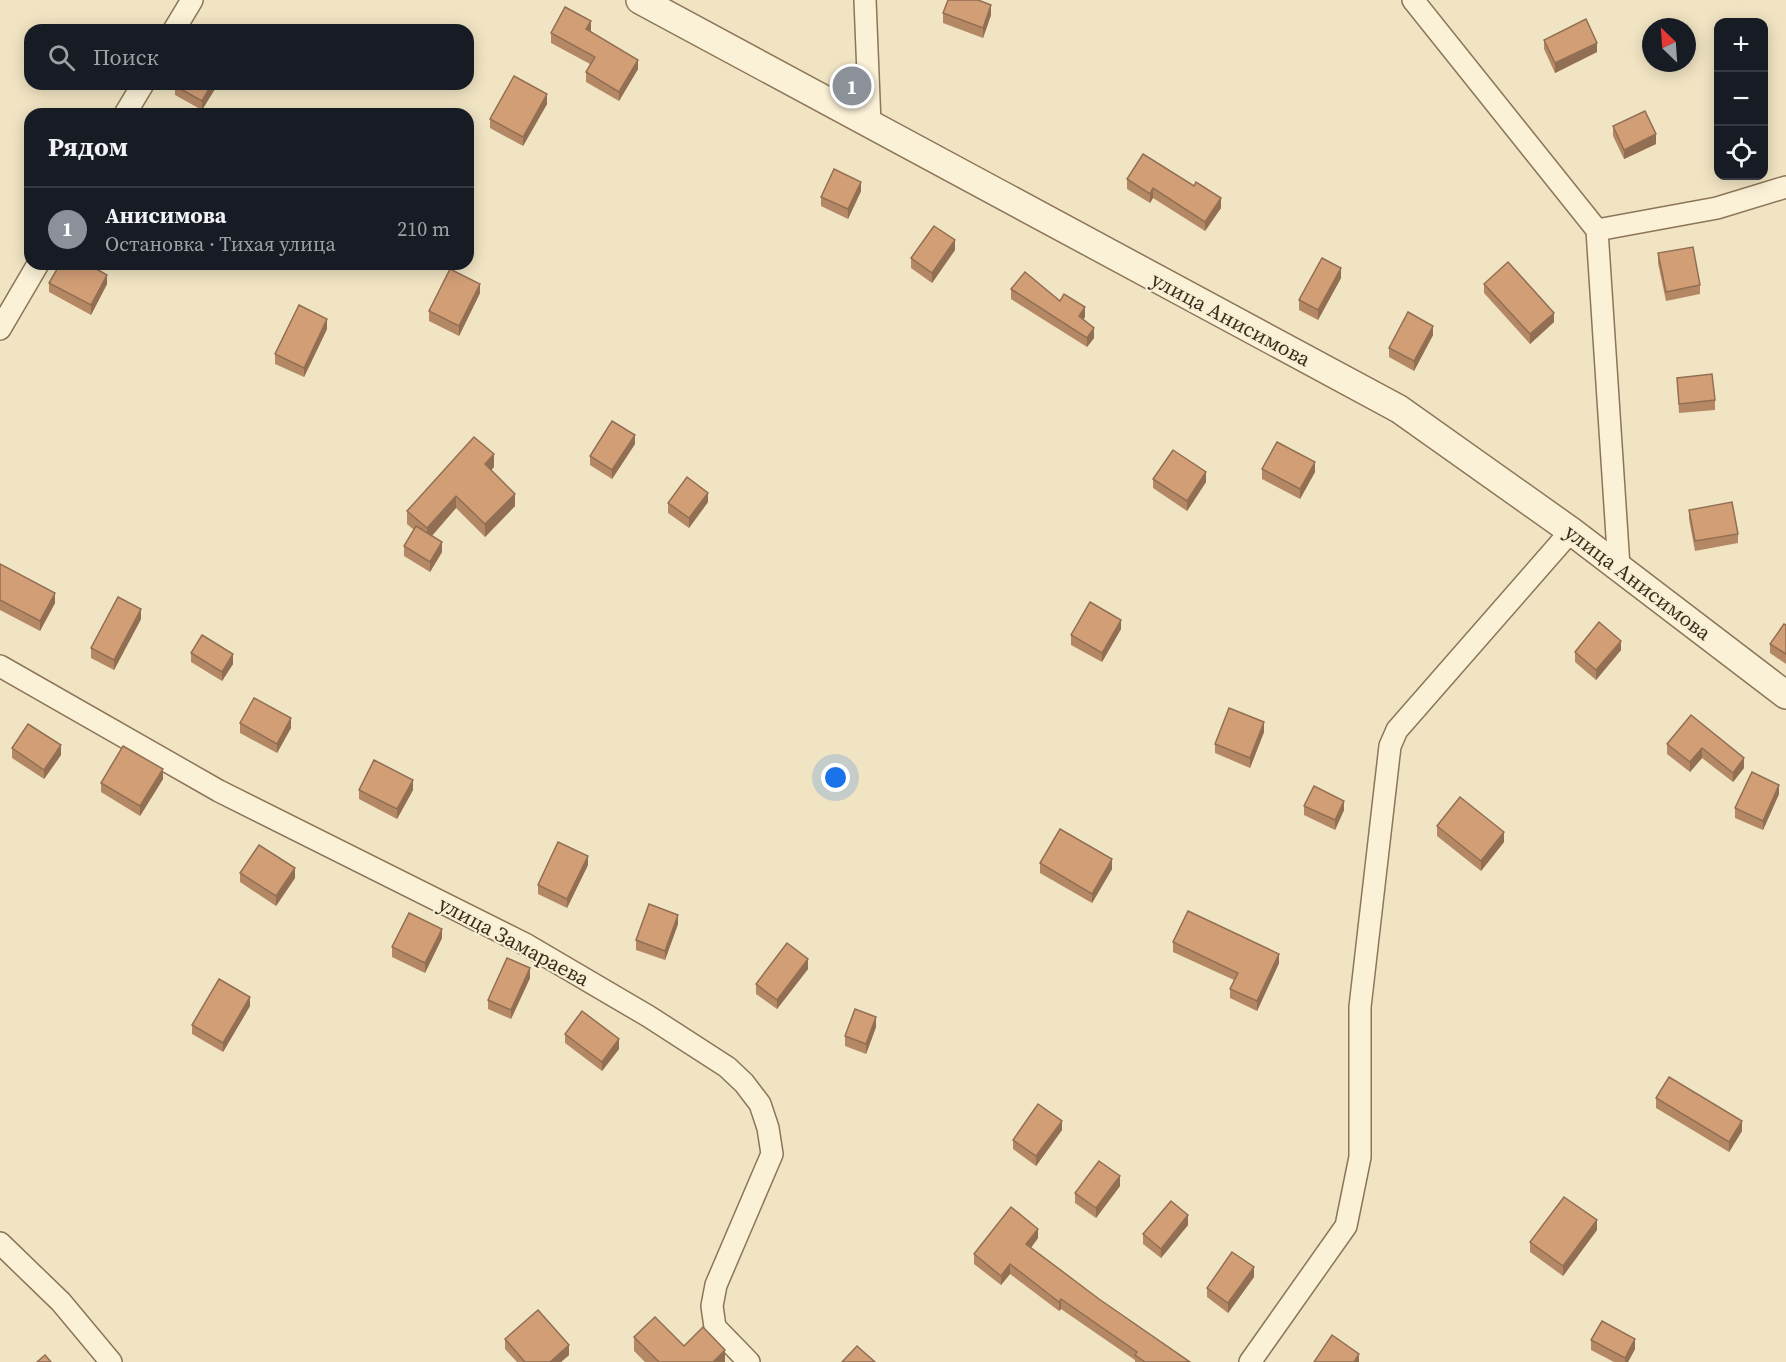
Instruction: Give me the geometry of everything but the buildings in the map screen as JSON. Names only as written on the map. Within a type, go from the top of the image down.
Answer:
[{"type":"street","points":[[178,24],[192,0]]},
{"type":"street","name":"улица Анисимова","points":[[640,0],[1399,409],[1571,531],[1786,695]]},
{"type":"street","points":[[865,0],[870,124]]},
{"type":"street","points":[[1413,0],[1597,230],[1619,567]]},
{"type":"street","points":[[129,108],[140,90]]},
{"type":"street","points":[[1597,230],[1717,208],[1786,187]]},
{"type":"street","points":[[0,329],[34,270]]},
{"type":"street","points":[[1250,1362],[1346,1226],[1360,1156],[1360,1007],[1390,746],[1397,730],[1571,531]]},
{"type":"street","name":"улица Замараева","points":[[0,666],[219,791],[527,945],[648,1016],[727,1067],[744,1083],[760,1104],[768,1128],[772,1154],[716,1285],[712,1306],[715,1327],[749,1362]]},
{"type":"street","points":[[0,1243],[61,1302],[111,1362]]},
{"type":"place","name":"Анисимова","points":[[852,86]]}]
